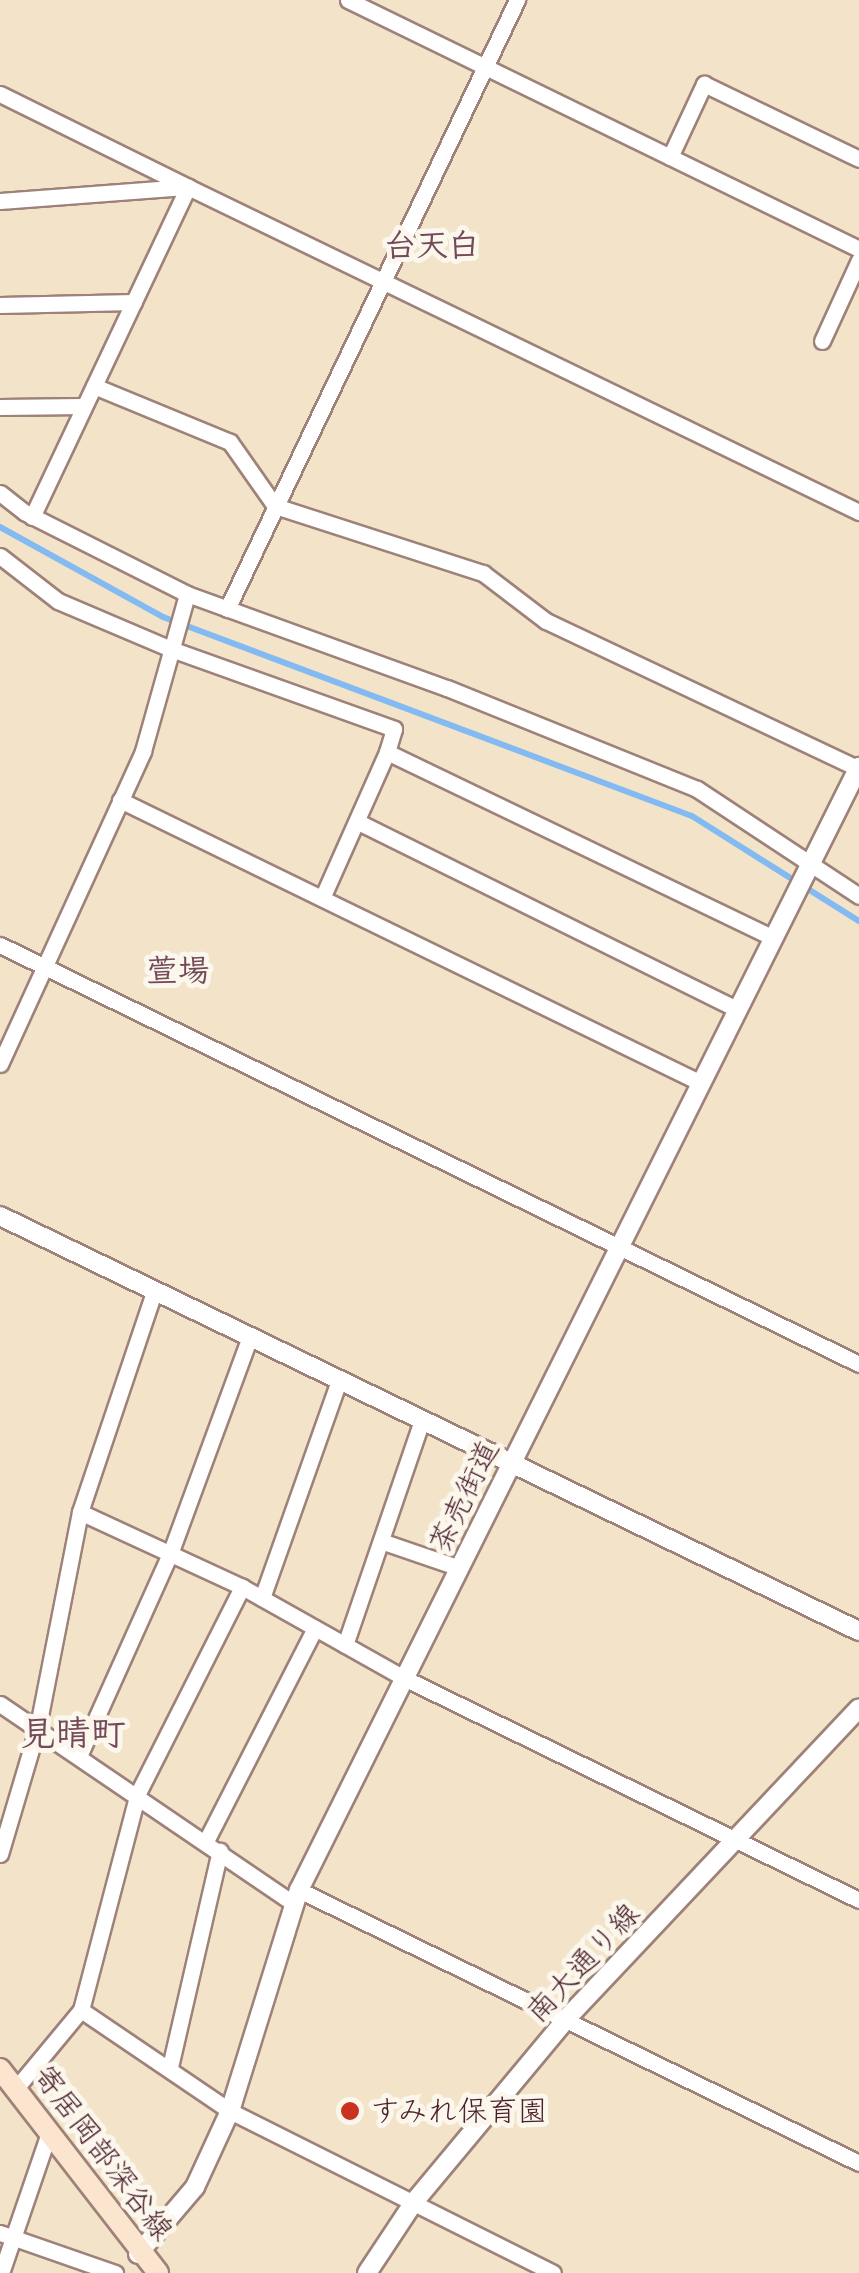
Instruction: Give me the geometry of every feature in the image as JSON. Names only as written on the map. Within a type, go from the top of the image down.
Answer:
[{"type":"main road","name":"寄居岡部深谷線","points":[[5,2075],[138,2254],[158,2273]]},
{"type":"street","points":[[348,0],[859,249]]},
{"type":"street","points":[[226,610],[517,0]]},
{"type":"street","points":[[670,158],[704,84],[859,160]]},
{"type":"street","points":[[0,94],[859,512]]},
{"type":"street","points":[[0,202],[188,188]]},
{"type":"street","points":[[32,516],[188,188]]},
{"type":"street","points":[[822,341],[859,260]]},
{"type":"street","points":[[0,305],[134,302]]},
{"type":"street","points":[[94,386],[230,442],[275,506],[483,573],[546,621],[859,768]]},
{"type":"street","points":[[0,407],[84,406]]},
{"type":"street","points":[[0,493],[32,516],[186,599],[447,688],[697,789],[859,896]]},
{"type":"street","points":[[0,556],[58,601],[394,729],[358,822],[322,896]]},
{"type":"street","points":[[0,1064],[47,969],[143,751],[186,599]]},
{"type":"street","points":[[387,752],[770,936]]},
{"type":"street","name":"茶売街道","points":[[138,2254],[185,2202],[230,2112],[297,1897],[621,1247],[790,893],[859,768]]},
{"type":"street","points":[[120,800],[699,1082]]},
{"type":"street","points":[[358,822],[735,1008]]},
{"type":"street","points":[[0,946],[859,1364]]},
{"type":"street","points":[[0,1216],[859,1631]]},
{"type":"street","points":[[0,1854],[38,1726],[80,1512],[154,1292]]},
{"type":"street","points":[[80,1754],[170,1554],[250,1337]]},
{"type":"street","points":[[262,1598],[339,1380]]},
{"type":"street","points":[[346,1645],[422,1420]]},
{"type":"street","points":[[80,1512],[242,1587],[406,1679],[859,1900]]},
{"type":"street","points":[[381,1541],[460,1568]]},
{"type":"street","points":[[5,2075],[81,2010],[138,1793],[242,1587]]},
{"type":"street","points":[[206,1841],[315,1628]]},
{"type":"street","points":[[0,1704],[220,1851],[297,1897],[568,2018],[859,2163]]},
{"type":"street","name":"南大通り線","points":[[367,2273],[414,2202],[568,2018],[859,1708]]},
{"type":"street","points":[[170,2067],[220,1851]]},
{"type":"street","points":[[81,2010],[170,2067],[230,2112],[553,2273]]},
{"type":"street","points":[[1,2273],[7,2236],[48,2136]]},
{"type":"street","points":[[7,2236],[116,2273],[138,2254]]},
{"type":"waterway","points":[[0,527],[163,617],[692,816],[859,921]]},
{"type":"place","name":"すみれ保育園","points":[[350,2111]]},
{"type":"district","name":"台天白","points":[[432,245]]},
{"type":"district","name":"萱場","points":[[178,970]]},
{"type":"district","name":"見晴町","points":[[73,1733]]}]
